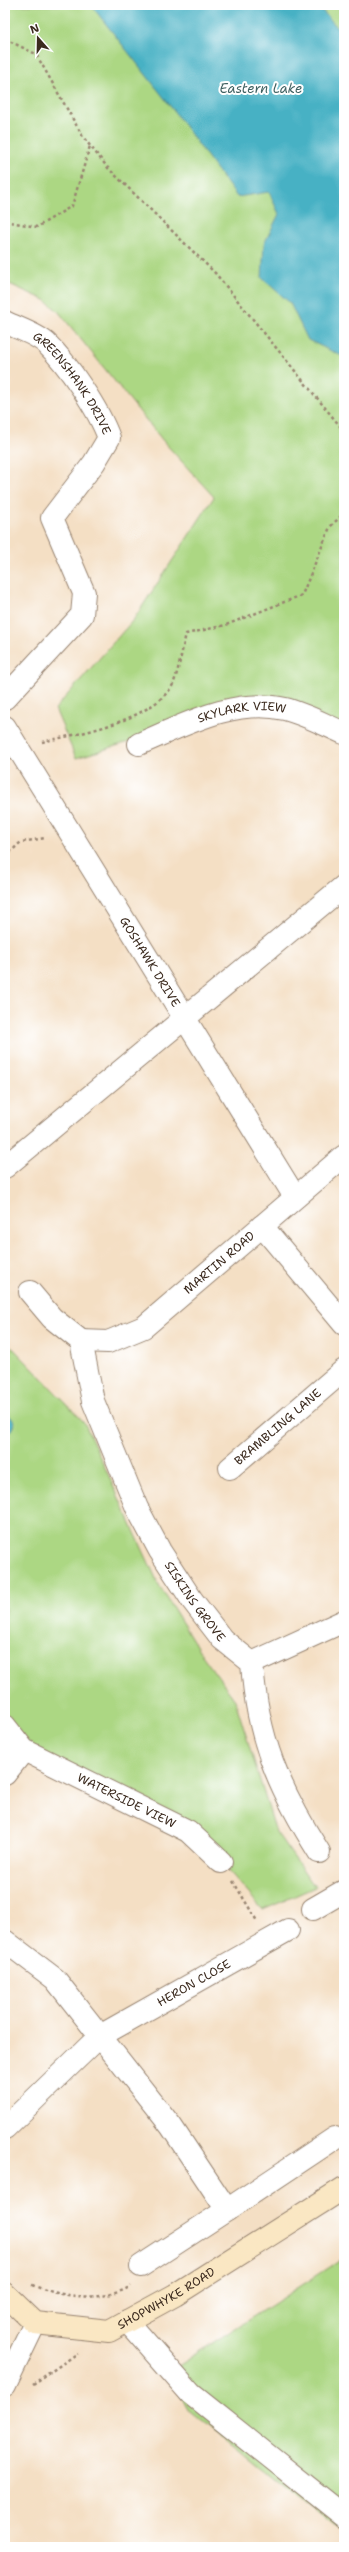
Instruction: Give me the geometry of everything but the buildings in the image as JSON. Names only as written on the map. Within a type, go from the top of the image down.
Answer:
[{"type":"main road","name":"SHOPWHYKE ROAD","points":[[35,2323],[118,2326],[175,2295],[344,2188]]},
{"type":"main road","points":[[5,2294],[35,2323]]},
{"type":"street","name":"GREENSHANK DRIVE","points":[[5,322],[45,342],[88,399],[104,425],[109,438],[94,463],[52,518],[84,593],[82,615],[5,698]]},
{"type":"street","name":"SKYLARK VIEW","points":[[139,744],[203,718],[252,705],[285,709],[344,733]]},
{"type":"street","name":"GOSHAWK DRIVE","points":[[5,727],[295,1197]]},
{"type":"street","points":[[5,1167],[344,886]]},
{"type":"street","name":"MARTIN ROAD","points":[[81,1340],[108,1342],[144,1327],[344,1156]]},
{"type":"street","points":[[262,1226],[344,1324]]},
{"type":"street","points":[[30,1292],[52,1318],[81,1340]]},
{"type":"street","name":"SISKINS GROVE","points":[[81,1340],[93,1400],[136,1508],[160,1551],[192,1600],[222,1639],[252,1663]]},
{"type":"street","name":"BRAMBLING LANE","points":[[230,1468],[344,1370]]},
{"type":"street","points":[[320,1852],[296,1816],[275,1773],[254,1698],[252,1663],[344,1621]]},
{"type":"street","name":"WATERSIDE VIEW","points":[[5,1726],[24,1750],[188,1831],[221,1862]]},
{"type":"street","points":[[5,1774],[24,1750]]},
{"type":"street","points":[[314,1909],[344,1891]]},
{"type":"street","name":"HERON CLOSE","points":[[5,2128],[100,2036],[288,1930]]},
{"type":"street","points":[[5,1941],[55,1979],[171,2126],[227,2210]]},
{"type":"street","points":[[141,2266],[335,2138]]},
{"type":"street","points":[[5,2385],[35,2323]]},
{"type":"street","points":[[118,2326],[191,2394],[344,2516]]},
{"type":"path","points":[[5,39],[36,54],[83,137],[90,146],[108,168],[216,274],[344,431]]},
{"type":"path","points":[[5,221],[38,227],[72,206],[90,146]]},
{"type":"path","points":[[17,747],[92,730],[144,710],[172,687],[186,634],[226,625],[302,595],[330,527],[344,513]]},
{"type":"path","points":[[5,857],[22,842],[50,837]]},
{"type":"path","points":[[221,1862],[269,1942]]},
{"type":"path","points":[[26,2282],[45,2291],[71,2296],[103,2295],[126,2290],[132,2286]]},
{"type":"path","points":[[31,2386],[118,2326]]},
{"type":"green space","points":[[5,5],[344,5],[344,735],[252,705],[76,758],[55,709],[134,619],[214,497],[164,442],[58,311],[45,300],[5,282]]},
{"type":"green space","points":[[5,1340],[84,1422],[159,1585],[202,1655],[235,1700],[276,1832],[315,1887],[263,1910],[221,1862],[24,1750],[5,1726]]},
{"type":"green space","points":[[344,2258],[344,2534],[187,2407],[169,2371]]},
{"type":"water","name":"Eastern Lake","points":[[91,5],[313,5],[320,8],[344,35],[344,357],[308,340],[290,303],[262,278],[264,244],[279,214],[269,192],[237,197],[165,99]]},
{"type":"water","points":[[5,1411],[15,1422],[5,1443]]}]
